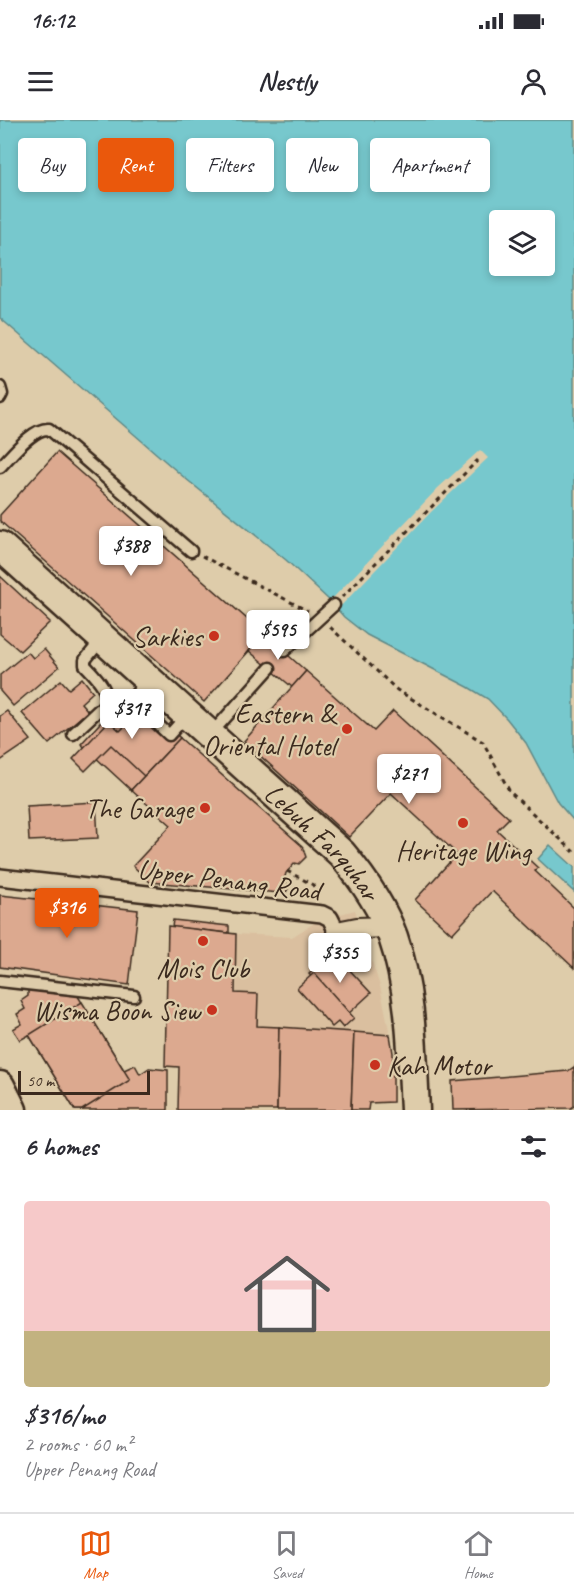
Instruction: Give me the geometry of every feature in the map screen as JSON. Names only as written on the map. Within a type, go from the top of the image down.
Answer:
[{"type":"main road","name":"Lebuh Farquhar","points":[[0,546],[342,854],[374,898],[389,927],[402,969],[412,1041],[415,1110]]},
{"type":"main road","points":[[0,1086],[12,1110]]},
{"type":"street","name":"Upper Penang Road","points":[[0,877],[322,914],[333,925]]},
{"type":"street","points":[[333,925],[357,928],[389,927]]},
{"type":"lane","points":[[0,387],[2,394],[0,398]]},
{"type":"lane","points":[[0,466],[35,432],[44,428],[49,429],[191,551]]},
{"type":"lane","points":[[284,651],[334,604]]},
{"type":"lane","points":[[73,734],[104,705],[107,699],[107,693],[85,664],[85,660],[102,638]]},
{"type":"lane","points":[[210,735],[270,668]]},
{"type":"lane","points":[[0,981],[134,996]]},
{"type":"path","points":[[334,604],[478,460]]},
{"type":"path","points":[[191,551],[321,617],[397,690],[483,742],[510,792],[574,852]]},
{"type":"path","points":[[287,871],[313,885],[333,925]]},
{"type":"shaded area","points":[[355,910],[380,986],[390,1035],[257,1026],[258,994],[235,993],[236,934],[292,937],[319,920]]},
{"type":"water","points":[[0,120],[574,120],[574,821],[558,803],[526,743],[488,699],[367,635],[344,617],[286,560],[180,474],[0,318]]},
{"type":"water","points":[[550,845],[574,867],[574,892],[538,859]]},
{"type":"pier","points":[[480,450],[488,458],[431,512],[338,609],[330,601],[438,488]]},
{"type":"building","points":[[57,452],[264,634],[204,702],[0,521],[0,515]]},
{"type":"building","points":[[0,576],[50,622],[20,651],[0,634]]},
{"type":"building","points":[[264,634],[306,671],[292,687],[249,651]]},
{"type":"building","points":[[44,649],[59,667],[13,706],[0,691],[0,675],[28,652],[33,658]]},
{"type":"building","name":"Heritage Wing","points":[[306,671],[374,731],[393,711],[509,818],[497,830],[538,868],[535,871],[574,908],[574,968],[492,891],[452,934],[415,900],[457,854],[391,793],[349,837],[244,741]]},
{"type":"building","points":[[82,678],[93,692],[81,703],[88,711],[49,744],[22,713],[61,680],[69,689]]},
{"type":"building","points":[[130,690],[180,738],[131,790],[81,744]]},
{"type":"building","points":[[138,698],[180,738],[144,776],[111,745],[85,771],[73,759],[109,721],[120,731],[133,718],[125,712]]},
{"type":"building","points":[[7,711],[31,740],[0,761],[0,716]]},
{"type":"building","name":"The Garage","points":[[180,738],[302,846],[306,857],[299,864],[295,863],[286,873],[284,880],[289,887],[286,892],[150,882],[133,866],[171,825],[131,790]]},
{"type":"building","points":[[96,802],[98,838],[29,841],[27,806]]},
{"type":"building","points":[[0,895],[138,910],[129,985],[0,967]]},
{"type":"building","points":[[173,920],[229,926],[229,933],[172,927]]},
{"type":"building","name":"Wisma Boon Siew","points":[[168,926],[236,934],[235,993],[258,994],[257,1026],[279,1027],[277,1110],[178,1110],[179,1067],[165,1066]]},
{"type":"building","points":[[333,952],[371,993],[347,1015],[309,974]]},
{"type":"building","points":[[314,973],[354,1018],[343,1028],[338,1022],[332,1027],[297,988]]},
{"type":"building","points":[[28,988],[76,993],[124,1070],[135,1065],[140,1074],[149,1068],[168,1070],[168,1110],[75,1110],[29,1035],[20,1040],[13,1029],[22,1024],[17,1014],[25,1009],[21,1001],[28,996]]},
{"type":"building","points":[[82,1002],[130,1080],[82,1110],[75,1110],[29,1035]]},
{"type":"building","points":[[279,1027],[354,1032],[351,1110],[277,1110]]},
{"type":"building","points":[[354,1032],[390,1035],[393,1053],[393,1102],[369,1103],[368,1110],[351,1110]]},
{"type":"building","points":[[574,1067],[574,1106],[571,1108],[453,1110],[452,1081],[568,1071]]},
{"type":"place","name":"Sarkies","points":[[214,636]]},
{"type":"place","name":"Eastern & Oriental Hotel","points":[[347,729]]},
{"type":"place","name":"The Garage","points":[[205,808]]},
{"type":"place","name":"Heritage Wing","points":[[463,823]]},
{"type":"place","name":"Mois Club","points":[[203,941]]},
{"type":"place","name":"Wisma Boon Siew","points":[[212,1010]]},
{"type":"place","name":"Kah Motor","points":[[375,1065]]}]
